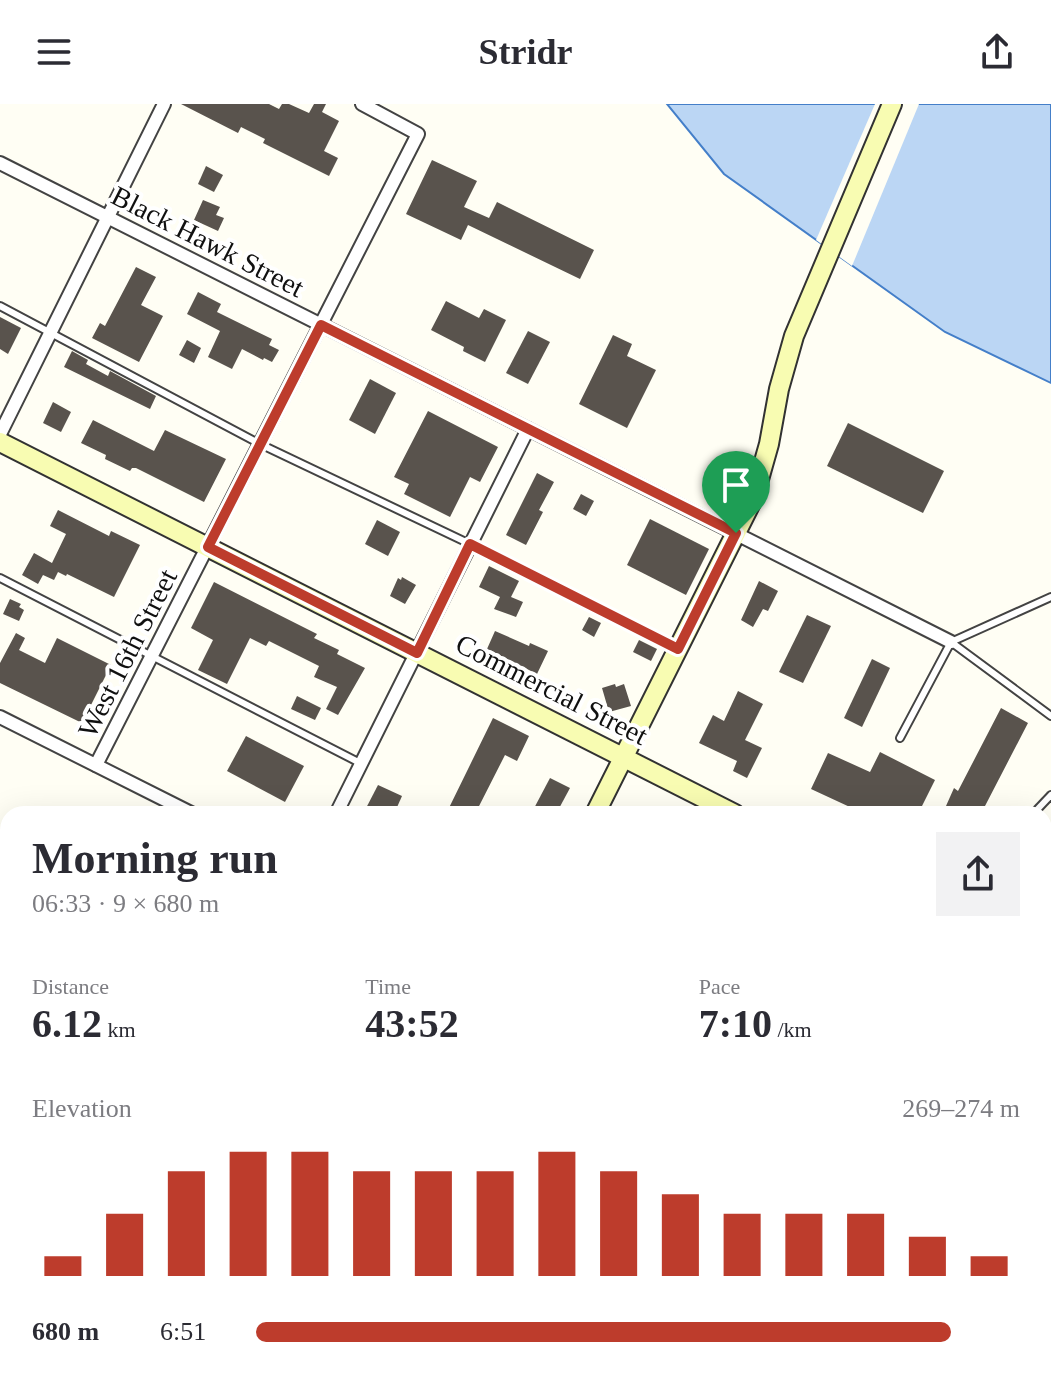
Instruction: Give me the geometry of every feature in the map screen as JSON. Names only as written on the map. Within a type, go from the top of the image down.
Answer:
[{"type":"street","points":[[0,434],[164,104]]},
{"type":"street","name":"West 16th Street","points":[[96,765],[418,134],[362,104]]},
{"type":"street","points":[[599,806],[754,497],[769,444],[786,360],[802,314],[892,104]]},
{"type":"street","name":"Black Hawk Street","points":[[0,163],[951,642]]},
{"type":"street","points":[[340,806],[528,429]]},
{"type":"street","name":"Commercial Street","points":[[0,442],[719,806]]},
{"type":"street","points":[[0,717],[177,806]]},
{"type":"lane","points":[[0,306],[260,444],[470,544],[678,649]]},
{"type":"lane","points":[[0,578],[361,764]]},
{"type":"lane","points":[[900,738],[951,642],[1051,597]]},
{"type":"lane","points":[[951,642],[1051,716]]},
{"type":"water","points":[[667,104],[1051,104],[1051,383],[945,332],[724,174]]},
{"type":"pier","points":[[875,104],[919,104],[852,266],[816,240]]},
{"type":"building","points":[[181,104],[269,104],[279,109],[282,104],[289,104],[309,113],[314,104],[326,104],[322,112],[339,121],[324,151],[338,158],[329,176],[263,143],[265,139],[241,127],[238,133]]},
{"type":"building","points":[[432,160],[477,181],[464,207],[489,218],[497,202],[594,250],[580,279],[468,225],[461,240],[406,214]]},
{"type":"building","points":[[206,166],[223,175],[214,192],[198,184]]},
{"type":"building","points":[[203,200],[220,207],[216,215],[224,218],[218,231],[194,220]]},
{"type":"building","points":[[136,267],[156,277],[141,305],[163,316],[139,362],[92,338],[100,323],[105,326]]},
{"type":"building","points":[[198,292],[221,304],[217,312],[272,339],[269,345],[279,350],[272,362],[242,349],[232,369],[208,357],[220,331],[187,314]]},
{"type":"building","points":[[446,301],[479,318],[484,309],[506,320],[485,362],[431,330]]},
{"type":"building","points":[[0,317],[21,328],[8,354],[0,349]]},
{"type":"building","points":[[528,331],[550,342],[528,384],[506,373]]},
{"type":"building","points":[[613,335],[632,344],[627,356],[656,370],[627,428],[579,404]]},
{"type":"building","points":[[187,340],[201,348],[194,363],[179,355]]},
{"type":"building","points":[[72,351],[88,360],[86,364],[108,376],[110,371],[156,396],[150,409],[64,367]]},
{"type":"building","points":[[370,379],[396,393],[375,434],[349,420]]},
{"type":"building","points":[[53,402],[71,412],[61,432],[43,423]]},
{"type":"building","points":[[428,411],[498,447],[480,482],[470,477],[450,517],[404,494],[409,484],[394,477]]},
{"type":"building","points":[[93,420],[154,451],[165,430],[226,459],[204,502],[136,468],[130,471],[81,443]]},
{"type":"building","points":[[848,423],[944,471],[923,513],[827,466]]},
{"type":"building","points":[[537,473],[554,482],[526,545],[506,535]]},
{"type":"building","points":[[581,494],[594,501],[586,516],[573,509]]},
{"type":"building","points":[[58,510],[109,536],[111,531],[140,545],[114,597],[67,574],[58,572],[54,580],[43,575],[38,584],[22,575],[34,553],[52,563],[66,534],[50,526]]},
{"type":"building","points":[[650,519],[709,549],[686,595],[627,565]]},
{"type":"building","points":[[377,520],[400,532],[388,556],[365,544]]},
{"type":"building","points":[[489,566],[519,581],[511,597],[523,602],[516,617],[494,609],[500,597],[479,587]]},
{"type":"building","points":[[402,577],[416,585],[405,604],[390,596],[398,578],[401,580]]},
{"type":"building","points":[[759,581],[778,591],[768,611],[763,609],[753,627],[741,620]]},
{"type":"building","points":[[214,582],[317,634],[314,638],[365,668],[338,715],[326,709],[337,687],[314,677],[319,666],[269,641],[266,646],[250,638],[227,684],[198,670],[213,640],[191,628]]},
{"type":"building","points":[[10,599],[21,604],[19,607],[24,610],[19,621],[3,614]]},
{"type":"building","points":[[807,615],[831,626],[803,683],[779,672]]},
{"type":"building","points":[[589,617],[601,623],[594,637],[582,630]]},
{"type":"building","points":[[495,631],[548,651],[537,674],[487,649]]},
{"type":"building","points":[[16,633],[25,638],[19,650],[45,663],[57,638],[111,665],[82,723],[0,683],[0,663]]},
{"type":"building","points":[[639,640],[657,649],[651,661],[633,652]]},
{"type":"building","points":[[872,659],[890,668],[862,727],[844,718]]},
{"type":"building","points":[[615,684],[616,687],[624,684],[631,706],[609,712],[602,688]]},
{"type":"building","points":[[738,691],[763,704],[745,740],[762,748],[747,778],[733,771],[737,761],[699,743],[713,715],[724,721]]},
{"type":"building","points":[[297,696],[321,708],[315,720],[291,709]]},
{"type":"building","points":[[1001,708],[1028,723],[985,806],[946,806],[954,788],[958,791]]},
{"type":"building","points":[[493,718],[529,736],[517,761],[505,755],[479,806],[450,806]]},
{"type":"building","points":[[246,736],[304,766],[285,802],[227,771]]},
{"type":"building","points":[[880,752],[935,780],[922,806],[848,806],[811,789],[828,753],[870,772]]},
{"type":"building","points":[[550,778],[570,788],[560,806],[535,806]]},
{"type":"building","points":[[378,785],[402,796],[398,806],[367,806]]},
{"type":"route","points":[[321,325],[736,533],[678,649],[470,544],[417,653],[208,547],[321,325]]}]
